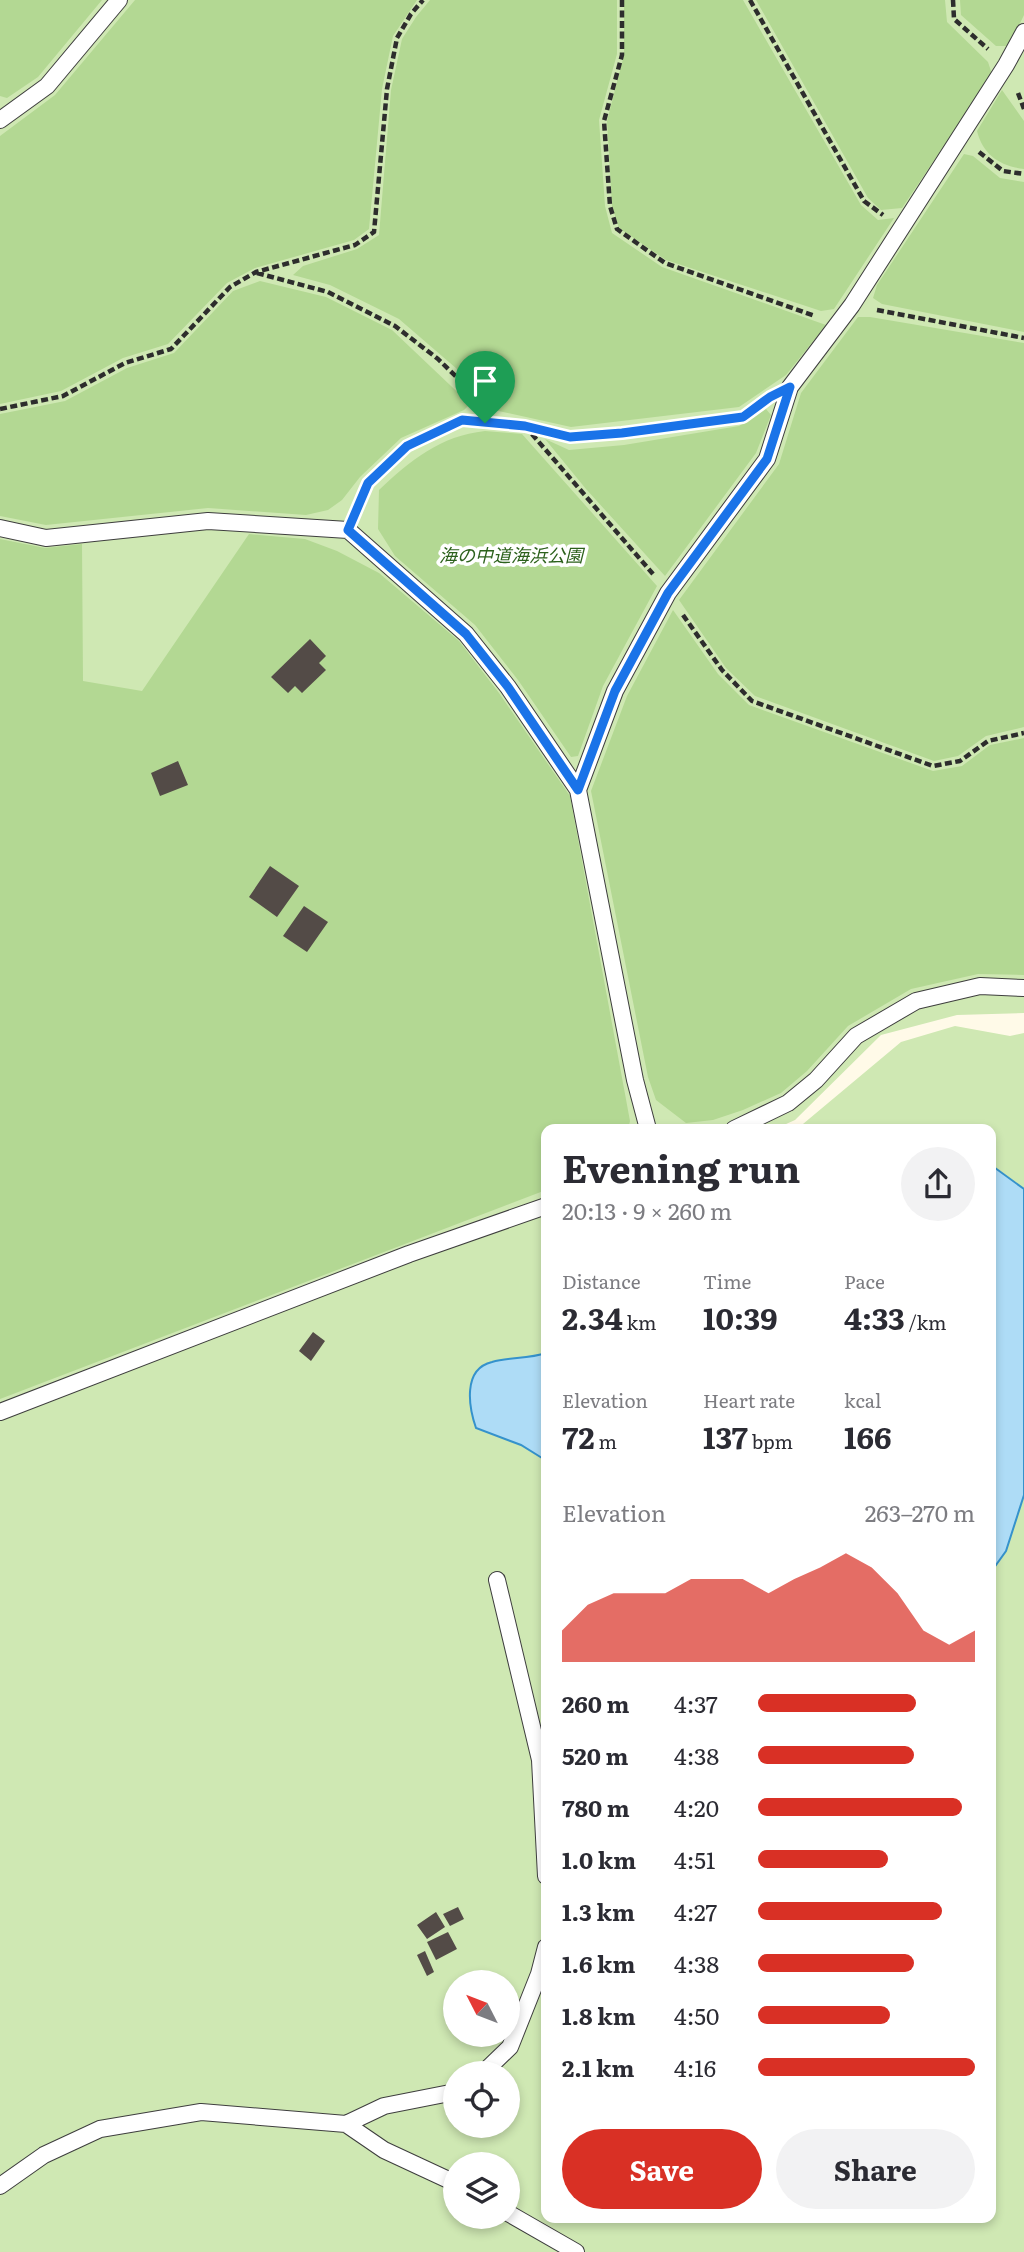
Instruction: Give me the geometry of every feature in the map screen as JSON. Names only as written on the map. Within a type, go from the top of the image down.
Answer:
[{"type":"lane","points":[[1,117],[47,86],[119,0]]},
{"type":"lane","points":[[578,790],[615,691],[668,593],[767,459],[790,387],[852,305],[1006,65],[1024,32]]},
{"type":"lane","points":[[0,528],[46,538],[208,521],[348,530],[466,634],[508,687],[578,790],[635,1080],[647,1124]]},
{"type":"lane","points":[[745,1124],[788,1104],[816,1080],[856,1036],[916,1001],[980,986],[1024,988]]},
{"type":"lane","points":[[0,1412],[384,1264],[541,1208]]},
{"type":"lane","points":[[497,1580],[540,1760],[541,1779]]},
{"type":"lane","points":[[496,2061],[510,2048],[541,1970]]},
{"type":"lane","points":[[346,2124],[384,2106],[443,2094]]},
{"type":"lane","points":[[0,2186],[44,2155],[100,2129],[201,2112],[346,2124],[384,2150],[443,2177]]},
{"type":"lane","points":[[520,2220],[576,2252]]},
{"type":"path","points":[[0,409],[63,396],[125,363],[171,349],[230,287],[256,272],[355,245],[374,232],[387,89],[397,38],[423,0]]},
{"type":"path","points":[[622,0],[622,55],[604,121],[610,206],[617,229],[664,262],[827,320],[841,320]]},
{"type":"path","points":[[750,0],[864,201],[879,215],[909,217]]},
{"type":"path","points":[[953,0],[954,19],[1006,65]]},
{"type":"path","points":[[961,135],[1003,171],[1024,174]]},
{"type":"path","points":[[256,272],[328,292],[395,326],[438,359],[473,393],[485,423]]},
{"type":"path","points":[[852,305],[1024,338]]},
{"type":"path","points":[[348,530],[368,483],[407,446],[462,420],[525,426],[570,437],[743,417],[770,397],[790,387]]},
{"type":"path","points":[[525,426],[668,593],[722,670],[752,701],[933,766],[960,761],[988,741],[1024,733]]},
{"type":"green space","name":"海の中道海浜公園","points":[[0,0],[1024,0],[1024,1013],[957,1015],[881,1035],[795,1120],[786,1124],[541,1124],[541,2223],[996,2223],[996,1124],[803,1124],[901,1042],[955,1026],[1010,1036],[1024,1033],[1024,2252],[0,2252]]},
{"type":"green space","points":[[0,0],[102,0],[38,77],[7,98],[0,96]]},
{"type":"green space","points":[[135,0],[417,0],[393,36],[382,89],[369,229],[354,240],[255,268],[227,283],[168,344],[123,358],[61,391],[0,404],[0,136],[55,95]]},
{"type":"green space","points":[[430,0],[617,0],[617,54],[599,120],[605,206],[612,233],[662,267],[826,325],[786,375],[739,407],[571,427],[494,410],[486,404],[479,388],[399,319],[330,285],[293,275],[303,266],[357,249],[379,235],[391,90],[402,39]]},
{"type":"green space","points":[[624,0],[743,0],[861,205],[878,220],[894,218],[834,309],[821,311],[666,260],[619,228],[612,206],[607,121],[624,55]]},
{"type":"green space","points":[[756,0],[945,0],[947,22],[988,62],[992,74],[902,208],[881,210],[868,198]]},
{"type":"green space","points":[[960,0],[1024,0],[1024,15],[1009,46],[996,46],[961,15]]},
{"type":"green space","points":[[1002,90],[1024,121],[1024,169],[994,158],[984,147],[977,131]]},
{"type":"green space","points":[[964,154],[973,156],[1000,178],[1024,182],[1024,332],[882,304],[873,298],[877,285]]},
{"type":"green space","points":[[260,281],[326,297],[392,330],[470,404],[464,410],[401,438],[360,477],[342,500],[328,510],[306,515],[208,508],[46,525],[0,516],[0,414],[65,401],[127,368],[174,353],[233,291]]},
{"type":"green space","points":[[858,317],[1024,343],[1024,727],[986,736],[958,756],[934,761],[755,696],[726,668],[679,600],[779,464],[801,393]]},
{"type":"green space","points":[[766,409],[771,415],[756,453],[665,576],[586,489],[545,439],[569,450],[624,445],[739,426]]},
{"type":"green space","points":[[485,431],[522,434],[657,586],[603,686],[578,756],[571,757],[518,680],[475,625],[395,556],[378,529],[379,490],[391,479],[415,459],[440,444]]},
{"type":"green space","points":[[249,534],[305,539],[337,551],[379,573],[459,641],[499,693],[570,796],[630,1121],[629,1124],[541,1124],[541,1192],[0,1399],[0,539],[45,548],[82,544],[83,681],[142,691]]},
{"type":"green space","points":[[673,610],[718,674],[749,705],[933,771],[962,766],[990,745],[1024,738],[1024,975],[978,974],[911,989],[848,1026],[807,1071],[781,1093],[713,1120],[686,1123],[656,1100],[648,1077],[591,791],[627,696]]},
{"type":"water","points":[[996,1169],[1024,1189],[1024,1495],[1006,1551],[996,1565]]},
{"type":"water","points":[[541,1354],[541,1457],[521,1445],[476,1428],[470,1400],[472,1381],[482,1366],[498,1360]]},
{"type":"building","points":[[310,639],[326,656],[319,663],[326,670],[302,693],[295,686],[288,693],[271,677]]},
{"type":"building","points":[[178,761],[188,785],[160,796],[151,773]]},
{"type":"building","points":[[270,866],[299,886],[277,917],[249,897]]},
{"type":"building","points":[[304,906],[328,922],[307,952],[283,936]]},
{"type":"building","points":[[313,1332],[325,1341],[311,1361],[299,1351]]},
{"type":"building","points":[[458,1907],[464,1919],[450,1926],[443,1914]]},
{"type":"building","points":[[436,1912],[445,1927],[427,1939],[417,1925]]},
{"type":"building","points":[[448,1932],[457,1949],[436,1960],[427,1942]]},
{"type":"building","points":[[425,1951],[434,1972],[427,1976],[417,1955]]},
{"type":"route","points":[[790,387],[767,459],[668,593],[615,691],[578,790],[508,687],[466,634],[348,530],[368,483],[407,446],[462,420],[485,423],[525,426],[570,437],[622,433],[743,417],[770,397],[790,387]]}]
